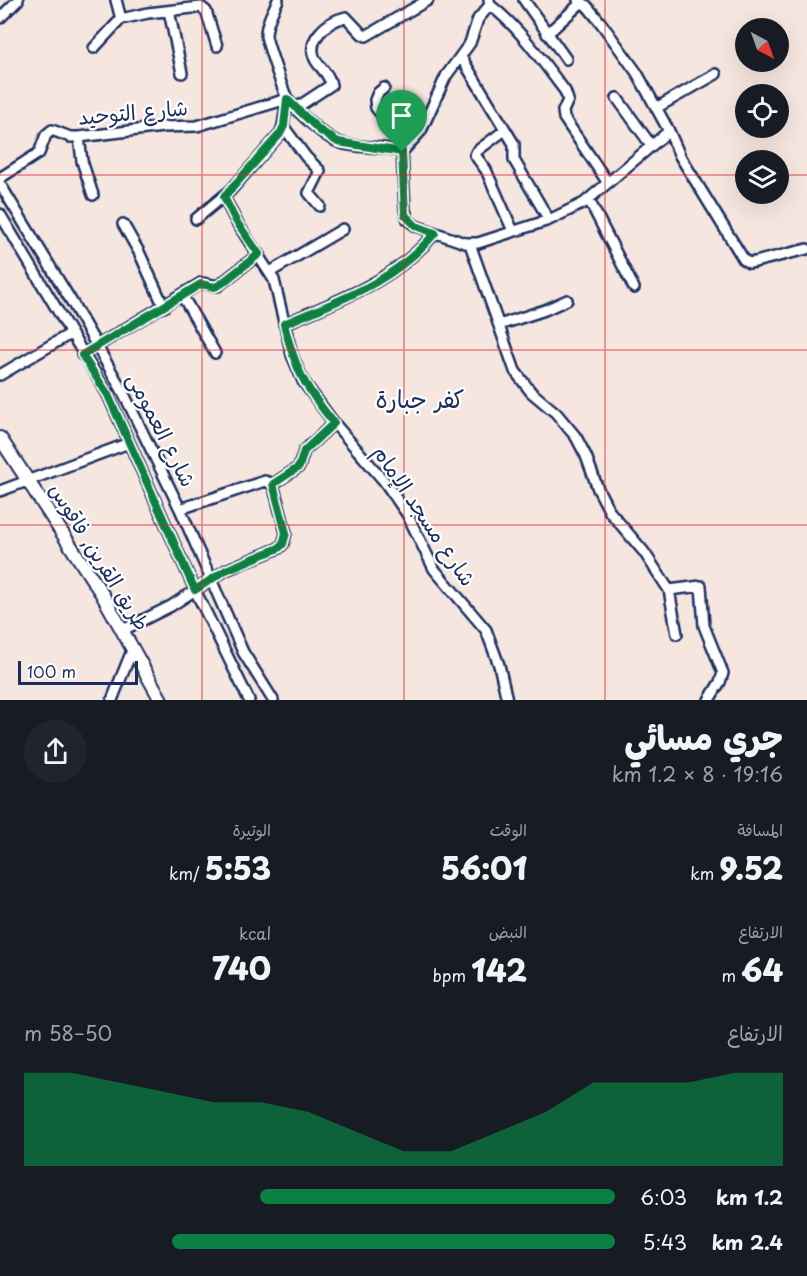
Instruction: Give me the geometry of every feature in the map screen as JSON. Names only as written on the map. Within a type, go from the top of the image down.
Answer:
[{"type":"street","points":[[0,18],[18,0]]},
{"type":"street","points":[[116,0],[121,19]]},
{"type":"street","points":[[278,0],[267,27],[266,42],[287,99],[319,130],[338,142],[402,152]]},
{"type":"street","points":[[296,108],[330,87],[331,84],[314,55],[314,42],[321,31],[346,17],[366,36],[428,0]]},
{"type":"street","points":[[524,0],[566,59]]},
{"type":"street","points":[[547,34],[580,1],[601,23],[620,47],[669,131],[680,156],[744,260],[749,263],[755,262],[807,249]]},
{"type":"street","points":[[402,152],[421,131],[446,75],[472,40],[478,19],[490,2],[527,43],[564,91],[568,100],[563,111],[564,118],[608,183]]},
{"type":"street","points":[[94,48],[121,19],[169,11],[190,4],[206,11],[217,46]]},
{"type":"street","points":[[169,11],[182,73]]},
{"type":"street","points":[[460,57],[516,148],[513,155],[514,160],[549,220]]},
{"type":"street","points":[[656,108],[716,74]]},
{"type":"street","points":[[384,88],[375,100],[376,108],[390,124],[402,152],[405,215],[416,226],[470,244],[549,220],[589,200],[669,131]]},
{"type":"street","points":[[617,98],[651,145]]},
{"type":"street","points":[[196,219],[224,197],[275,141],[284,126],[287,99]]},
{"type":"street","name":"شارع التوحيد","points":[[0,178],[39,153],[50,131],[70,137],[80,137],[163,127],[197,126],[287,99]]},
{"type":"street","points":[[284,126],[320,171],[309,193],[320,206]]},
{"type":"street","points":[[505,130],[475,155],[486,170],[513,231]]},
{"type":"street","points":[[80,137],[82,161],[93,195]]},
{"type":"street","name":"شارع العمومى","points":[[0,184],[123,392],[180,509],[243,652],[273,700]]},
{"type":"street","name":"شارع مسجد الإمام","points":[[224,197],[236,221],[270,272],[292,355],[303,381],[334,423],[384,482],[406,514],[434,569],[486,630],[500,664],[507,700]]},
{"type":"street","points":[[589,200],[633,288]]},
{"type":"street","points":[[0,214],[4,225],[108,395],[249,700]]},
{"type":"street","points":[[123,224],[139,252],[164,307]]},
{"type":"street","points":[[270,272],[344,229]]},
{"type":"street","points":[[284,324],[378,282],[408,261],[435,233]]},
{"type":"street","points":[[470,244],[512,363],[520,379],[531,392],[556,413],[576,438],[610,512],[644,552],[669,590],[677,634]]},
{"type":"street","points":[[82,355],[203,283],[218,286],[259,254]]},
{"type":"street","points":[[182,295],[215,353]]},
{"type":"street","points":[[499,325],[567,300]]},
{"type":"street","points":[[0,375],[70,334]]},
{"type":"street","points":[[180,509],[265,482],[273,484],[299,467],[304,451],[334,423]]},
{"type":"street","name":"طريق القرين, فاقوس","points":[[0,438],[102,594],[161,700]]},
{"type":"street","points":[[0,491],[129,443]]},
{"type":"street","points":[[123,630],[171,606],[210,580],[279,548],[283,544],[286,533],[273,484]]},
{"type":"street","points":[[669,590],[701,586],[704,626],[723,673],[709,700]]},
{"type":"street","points":[[112,700],[133,648]]},
{"type":"district","name":"كفر جبارة","points":[[420,400]]},
{"type":"route","points":[[287,99],[319,130],[338,142],[402,152],[405,215],[411,224],[435,233],[408,261],[378,282],[284,324],[292,355],[303,381],[334,423],[304,451],[299,467],[273,484],[278,510],[286,533],[283,544],[279,548],[226,570],[195,590],[108,395],[82,355],[201,284],[215,287],[221,284],[259,254],[236,221],[224,197],[280,134],[284,126],[287,99]]}]
